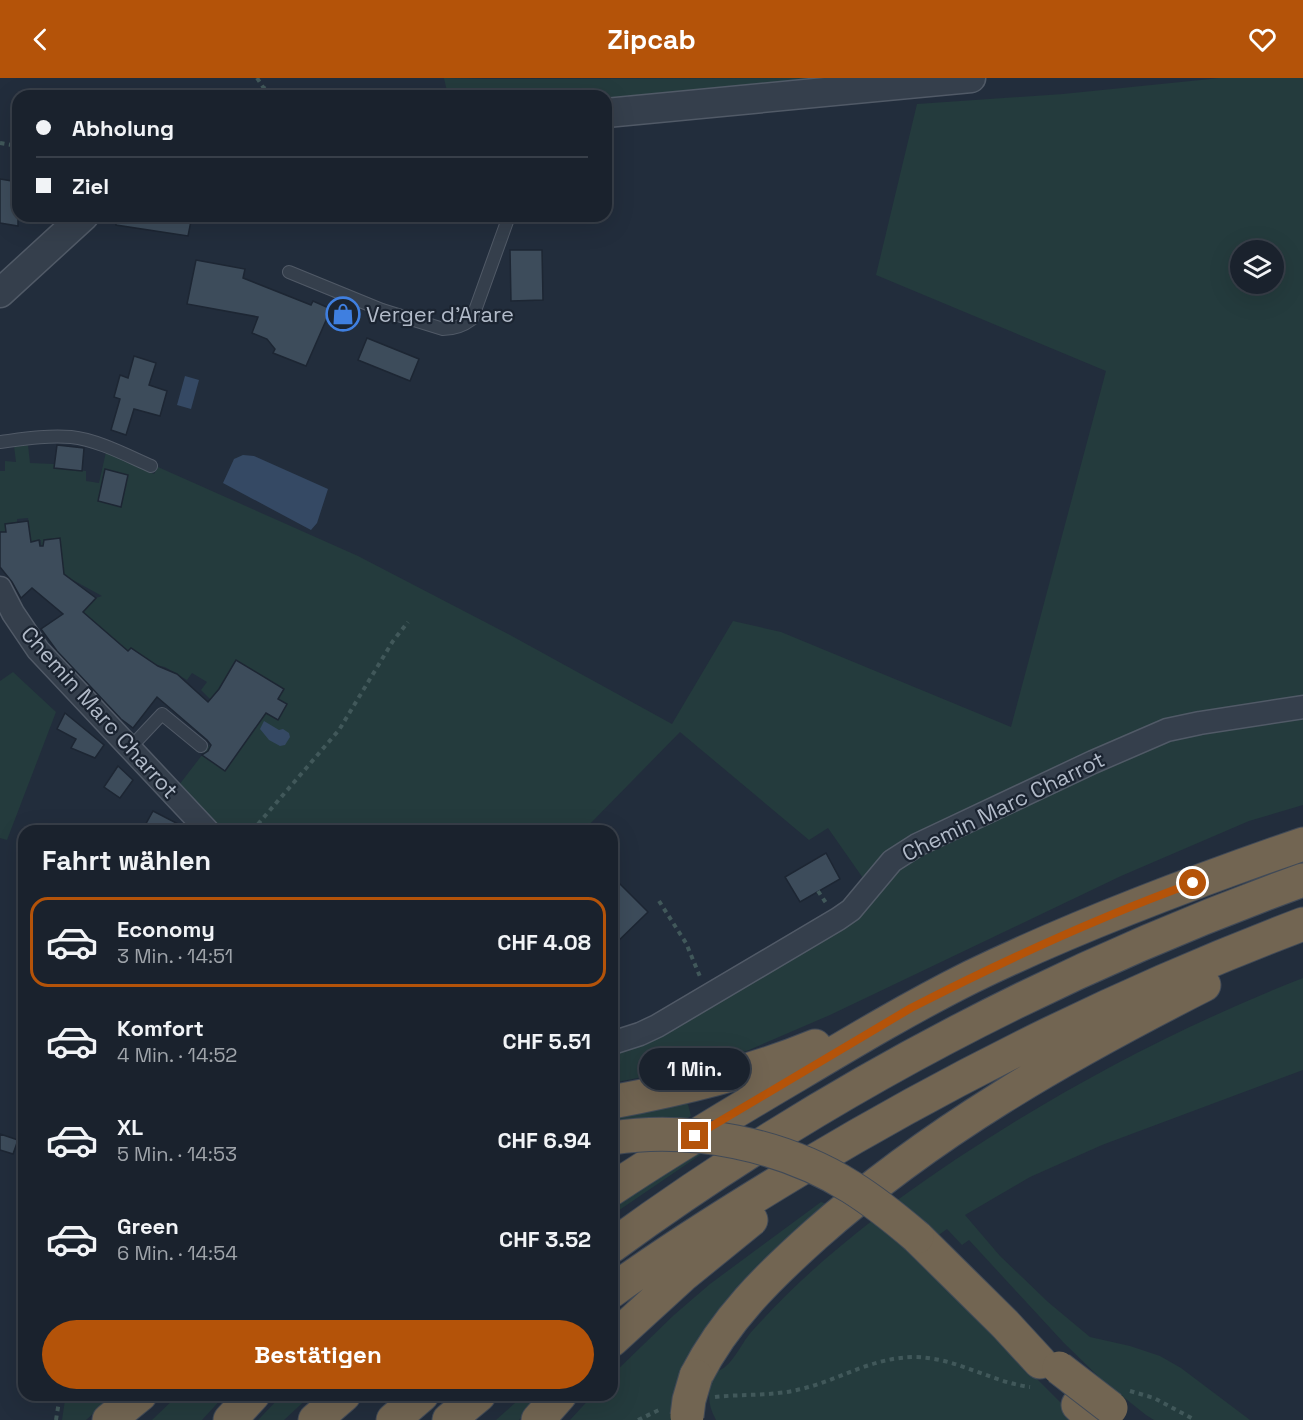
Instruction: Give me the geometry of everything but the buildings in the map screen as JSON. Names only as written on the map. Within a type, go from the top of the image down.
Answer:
[{"type":"highway","points":[[618,1185],[655,1160],[911,1008],[1000,963],[1111,914],[1303,844]]},
{"type":"highway","points":[[618,1242],[767,1141],[873,1078],[951,1036],[1037,992],[1146,943],[1303,880]]},
{"type":"highway","points":[[618,1287],[717,1220],[919,1100],[1103,1007],[1303,924]]},
{"type":"highway","points":[[689,1406],[724,1328],[755,1292],[827,1224],[900,1167],[1034,1077],[1124,1027],[1303,934]]},
{"type":"highway","points":[[618,1101],[680,1088],[752,1069],[911,1008]]},
{"type":"highway","points":[[618,1137],[644,1135],[698,1136],[751,1146],[820,1170],[851,1187],[917,1237],[1005,1324],[1046,1372],[1107,1408]]},
{"type":"highway","points":[[618,1335],[682,1276],[850,1139]]},
{"type":"highway","points":[[109,1420],[133,1401]]},
{"type":"highway","points":[[123,1420],[136,1401]]},
{"type":"highway","points":[[230,1420],[247,1401]]},
{"type":"highway","points":[[315,1420],[337,1401]]},
{"type":"highway","points":[[393,1420],[415,1401]]},
{"type":"highway","points":[[449,1420],[472,1401]]},
{"type":"highway","points":[[538,1420],[555,1401]]},
{"type":"street","points":[[612,112],[971,78]]},
{"type":"street","points":[[0,293],[77,222]]},
{"type":"street","name":"Chemin Marc Charrot","points":[[0,588],[13,613],[38,650],[202,825]]},
{"type":"street","name":"Chemin Marc Charrot","points":[[618,1042],[657,1026],[851,910],[884,868],[916,845],[1167,730],[1303,707]]},
{"type":"lane","points":[[289,273],[382,310],[443,329],[452,328],[464,325],[472,319],[507,222]]},
{"type":"lane","points":[[0,442],[44,437],[73,437],[109,448],[151,466]]},
{"type":"lane","points":[[130,748],[162,714],[201,746]]},
{"type":"path","points":[[257,78],[267,90]]},
{"type":"path","points":[[257,825],[339,730],[393,641],[408,622]]},
{"type":"path","points":[[659,901],[686,943],[700,977],[710,994]]},
{"type":"path","points":[[638,1420],[689,1406],[798,1390],[860,1367],[898,1358],[928,1358],[959,1364],[1017,1385],[1046,1372]]},
{"type":"path","points":[[1107,1408],[1154,1398],[1195,1420]]},
{"type":"path","points":[[56,1420],[59,1401]]},
{"type":"green space","points":[[444,78],[831,78],[612,99],[612,90],[447,90]]},
{"type":"green space","points":[[1220,78],[1303,78],[1303,700],[1196,715],[865,881],[828,828],[809,840],[680,732],[589,825],[217,825],[179,785],[219,733],[197,715],[210,699],[201,690],[207,682],[192,673],[187,680],[165,667],[156,665],[132,648],[127,652],[83,612],[96,598],[102,596],[42,563],[41,540],[31,542],[28,518],[17,519],[17,522],[5,524],[6,532],[0,532],[0,471],[5,471],[5,461],[16,462],[14,446],[28,445],[30,463],[54,464],[54,468],[86,471],[86,481],[99,483],[106,452],[154,474],[158,467],[358,556],[510,635],[672,724],[733,621],[781,632],[1011,727],[1106,371],[876,275],[917,104],[1063,94]]},
{"type":"green space","points":[[13,672],[56,712],[7,840],[0,838],[0,681]]},
{"type":"green space","points":[[1303,717],[1303,805],[1249,821],[1121,876],[830,1015],[742,1053],[699,1066],[618,1082],[618,1047],[936,844],[1148,748],[1180,739]]},
{"type":"green space","points":[[1303,978],[1303,1070],[1102,1145],[1030,1177],[965,1215],[1000,1256],[1048,1302],[1090,1337],[1160,1356],[1181,1368],[1250,1420],[1154,1420],[1102,1380],[1064,1343],[969,1240],[962,1245],[947,1229],[936,1237],[896,1201],[992,1136],[1092,1077],[1196,1024]]},
{"type":"green space","points":[[686,1097],[691,1116],[681,1122],[618,1125],[618,1112]]},
{"type":"green space","points":[[697,1151],[703,1153],[618,1211],[618,1205]]},
{"type":"green space","points":[[821,1202],[836,1207],[674,1420],[570,1420],[587,1401],[618,1401],[618,1369],[710,1284]]},
{"type":"green space","points":[[873,1220],[917,1259],[1078,1420],[716,1420],[709,1395],[718,1371],[733,1359],[753,1330],[796,1286]]},
{"type":"green space","points":[[65,1401],[107,1401],[86,1420],[62,1420]]},
{"type":"green space","points":[[172,1401],[219,1401],[202,1420],[152,1420]]},
{"type":"green space","points":[[276,1401],[305,1401],[284,1420],[258,1420]]},
{"type":"green space","points":[[517,1401],[534,1401],[519,1420],[496,1420]]},
{"type":"water","points":[[185,376],[199,380],[191,409],[177,405]]},
{"type":"water","points":[[243,455],[254,456],[328,489],[317,523],[311,530],[223,483],[234,459]]},
{"type":"water","points":[[264,721],[289,733],[290,737],[285,745],[280,746],[269,740],[260,729]]},
{"type":"place","name":"Verger d'Arare","points":[[343,314]]},
{"type":"route","points":[[695,1136],[911,1008],[971,977],[1111,914],[1193,883]]}]
